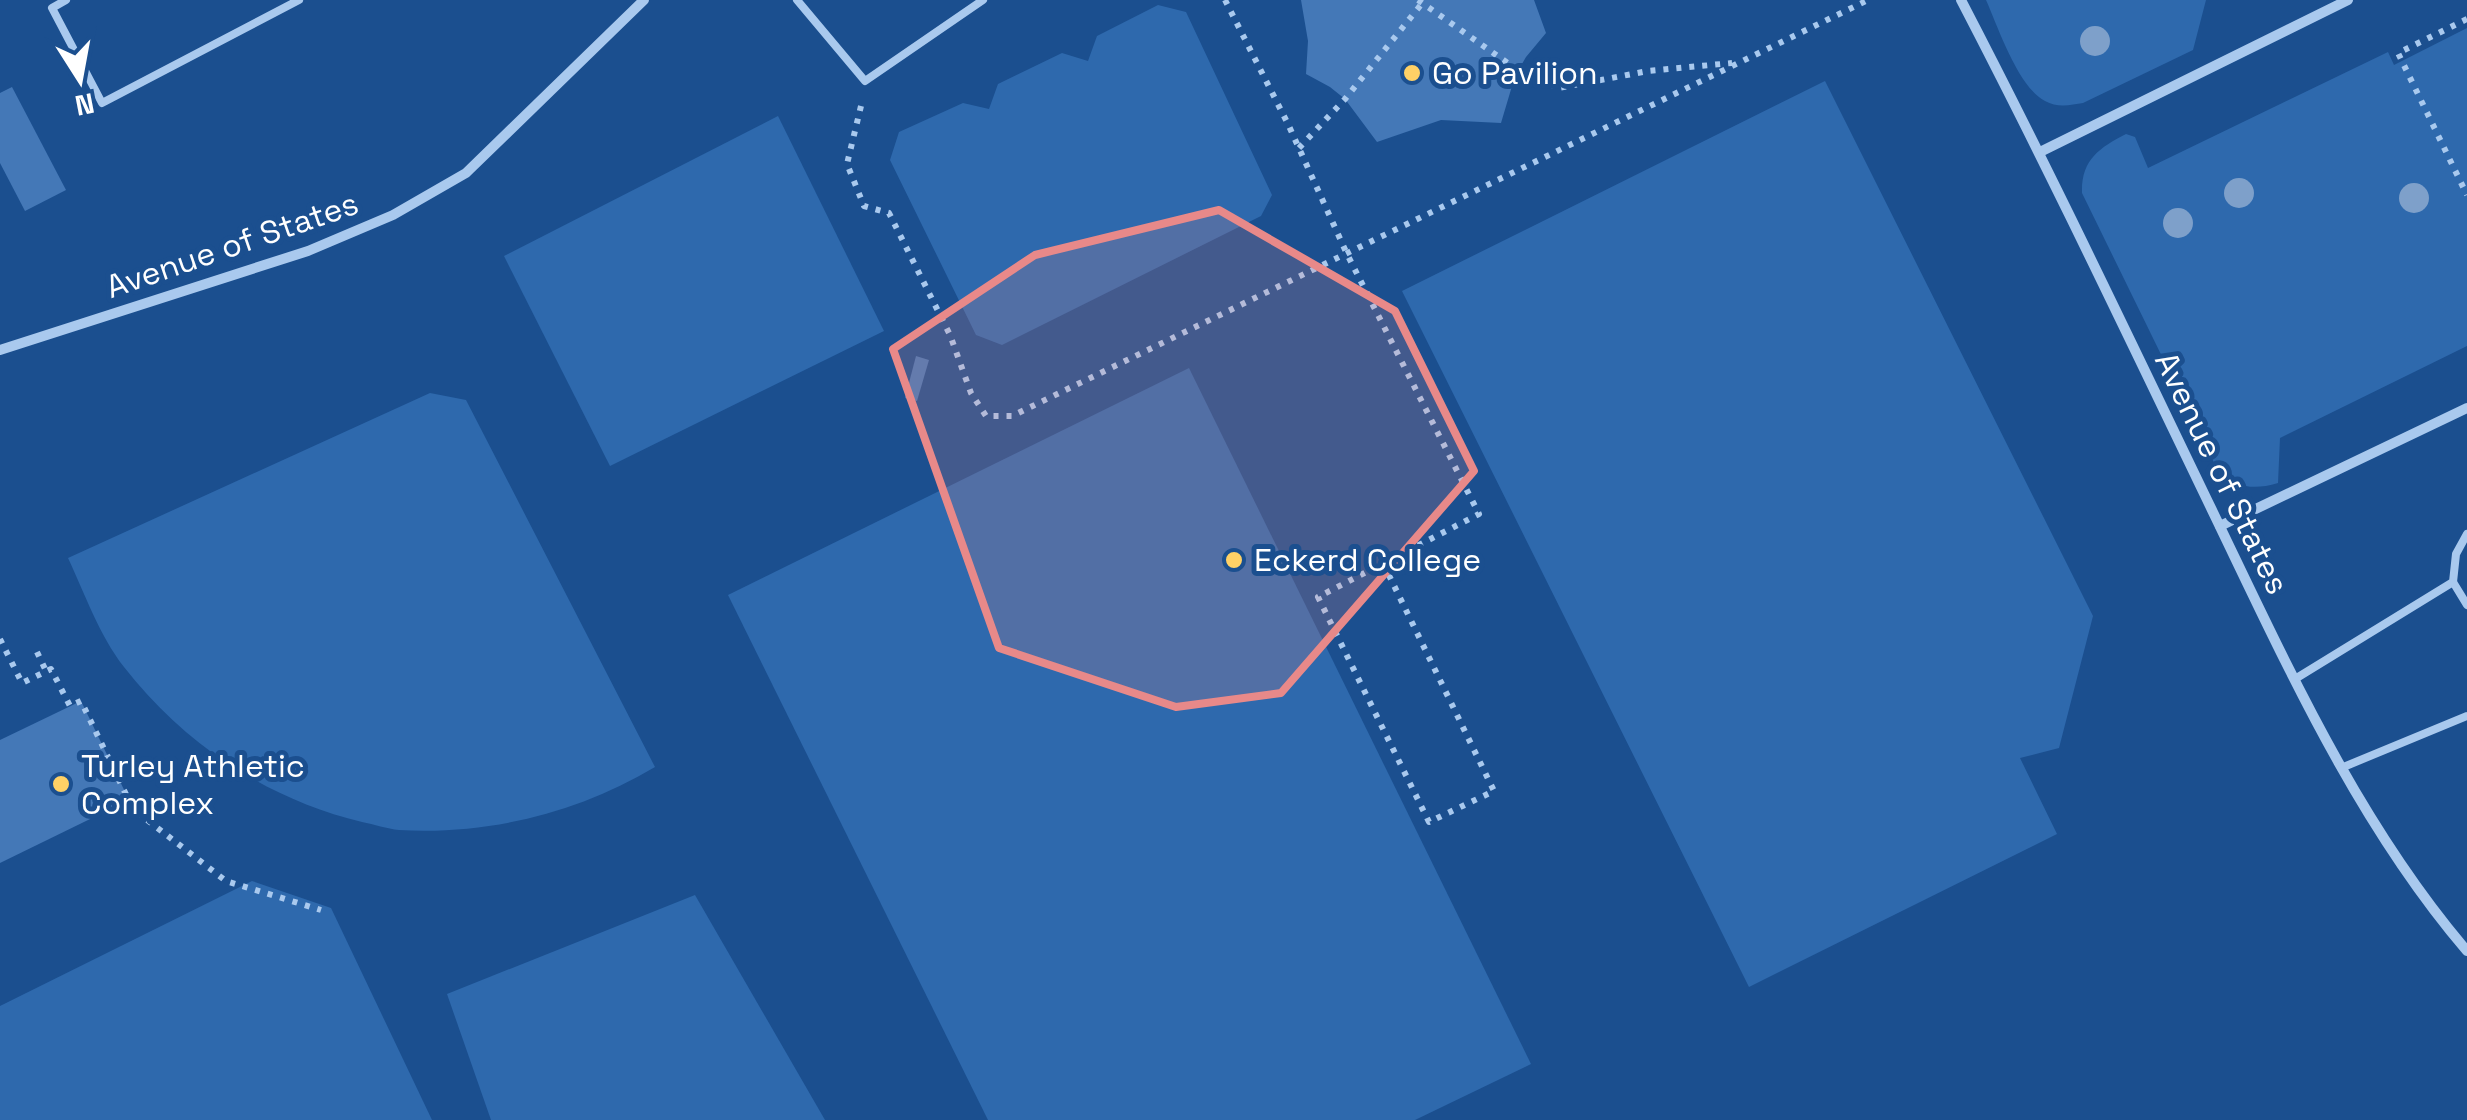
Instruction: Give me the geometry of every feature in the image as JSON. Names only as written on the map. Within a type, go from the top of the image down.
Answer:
[{"type":"street","name":"Avenue of States","points":[[0,350],[308,251],[394,215],[466,172],[644,0]]},
{"type":"street","name":"Avenue of States","points":[[1960,0],[2040,152],[2341,768],[2429,906],[2467,951]]},
{"type":"street","points":[[2040,152],[2348,0]]},
{"type":"street","points":[[2220,526],[2467,408]]},
{"type":"lane","points":[[66,0],[52,8],[102,104],[300,0]]},
{"type":"lane","points":[[797,0],[866,81],[983,0]]},
{"type":"lane","points":[[2467,534],[2456,554],[2454,582],[2467,605]]},
{"type":"lane","points":[[2295,679],[2454,582]]},
{"type":"lane","points":[[2341,768],[2467,716]]},
{"type":"path","points":[[1225,0],[1478,514],[1383,563],[1318,597],[1429,822],[1494,792],[1383,563]]},
{"type":"path","points":[[866,81],[847,164],[864,206],[888,214],[950,335],[971,393],[986,416],[1012,416],[1868,0]]},
{"type":"path","points":[[1298,148],[1345,99],[1422,1],[1518,71],[1558,88],[1648,71],[1738,63]]},
{"type":"path","points":[[2467,19],[2398,53],[2467,196]]},
{"type":"path","points":[[0,639],[22,683],[51,669],[70,706],[81,701],[133,809],[226,881],[321,910]]},
{"type":"path","points":[[37,652],[46,671]]},
{"type":"highlighted area","points":[[1219,210],[1395,311],[1474,471],[1281,693],[1176,707],[999,648],[893,349],[1035,255]]},
{"type":"shaded area","points":[[1986,0],[2206,0],[2193,50],[2083,103],[2054,105],[2035,94],[2026,83]]},
{"type":"shaded area","points":[[1158,5],[1186,12],[1272,195],[1261,216],[1002,345],[976,335],[890,160],[899,132],[963,103],[989,109],[998,84],[1062,53],[1088,61],[1097,36]]},
{"type":"shaded area","points":[[2467,28],[2467,346],[2280,438],[2278,483],[2254,487],[2233,482],[2219,473],[2082,193],[2088,164],[2100,150],[2126,134],[2135,137],[2148,168],[2388,52],[2394,65]]},
{"type":"shaded area","points":[[1825,81],[2093,616],[2059,748],[2020,758],[2057,834],[1749,987],[1402,291]]},
{"type":"shaded area","points":[[778,116],[884,331],[610,466],[504,256]]},
{"type":"shaded area","points":[[1189,368],[1531,1064],[1415,1120],[988,1120],[728,595]]},
{"type":"shaded area","points":[[430,393],[466,400],[655,767],[595,797],[532,818],[466,829],[399,830],[293,799],[230,765],[201,744],[148,695],[115,655],[68,558]]},
{"type":"shaded area","points":[[252,881],[331,908],[432,1120],[0,1120],[0,1006]]},
{"type":"shaded area","points":[[695,895],[825,1120],[491,1120],[447,994]]},
{"type":"building","name":"Go Pavilion","points":[[1301,0],[1534,0],[1546,33],[1515,76],[1501,123],[1441,120],[1377,142],[1345,99],[1306,74],[1308,41]]},
{"type":"building","points":[[12,87],[66,190],[25,211],[0,163],[0,93]]},
{"type":"building","points":[[916,356],[929,360],[917,401],[905,398]]},
{"type":"building","name":"Turley Athletic Complex","points":[[81,701],[129,800],[0,863],[0,740]]},
{"type":"place","name":"Go Pavilion","points":[[1412,73]]},
{"type":"place","name":"Eckerd College","points":[[1234,560]]},
{"type":"place","name":"Turley Athletic Complex","points":[[61,784]]}]
